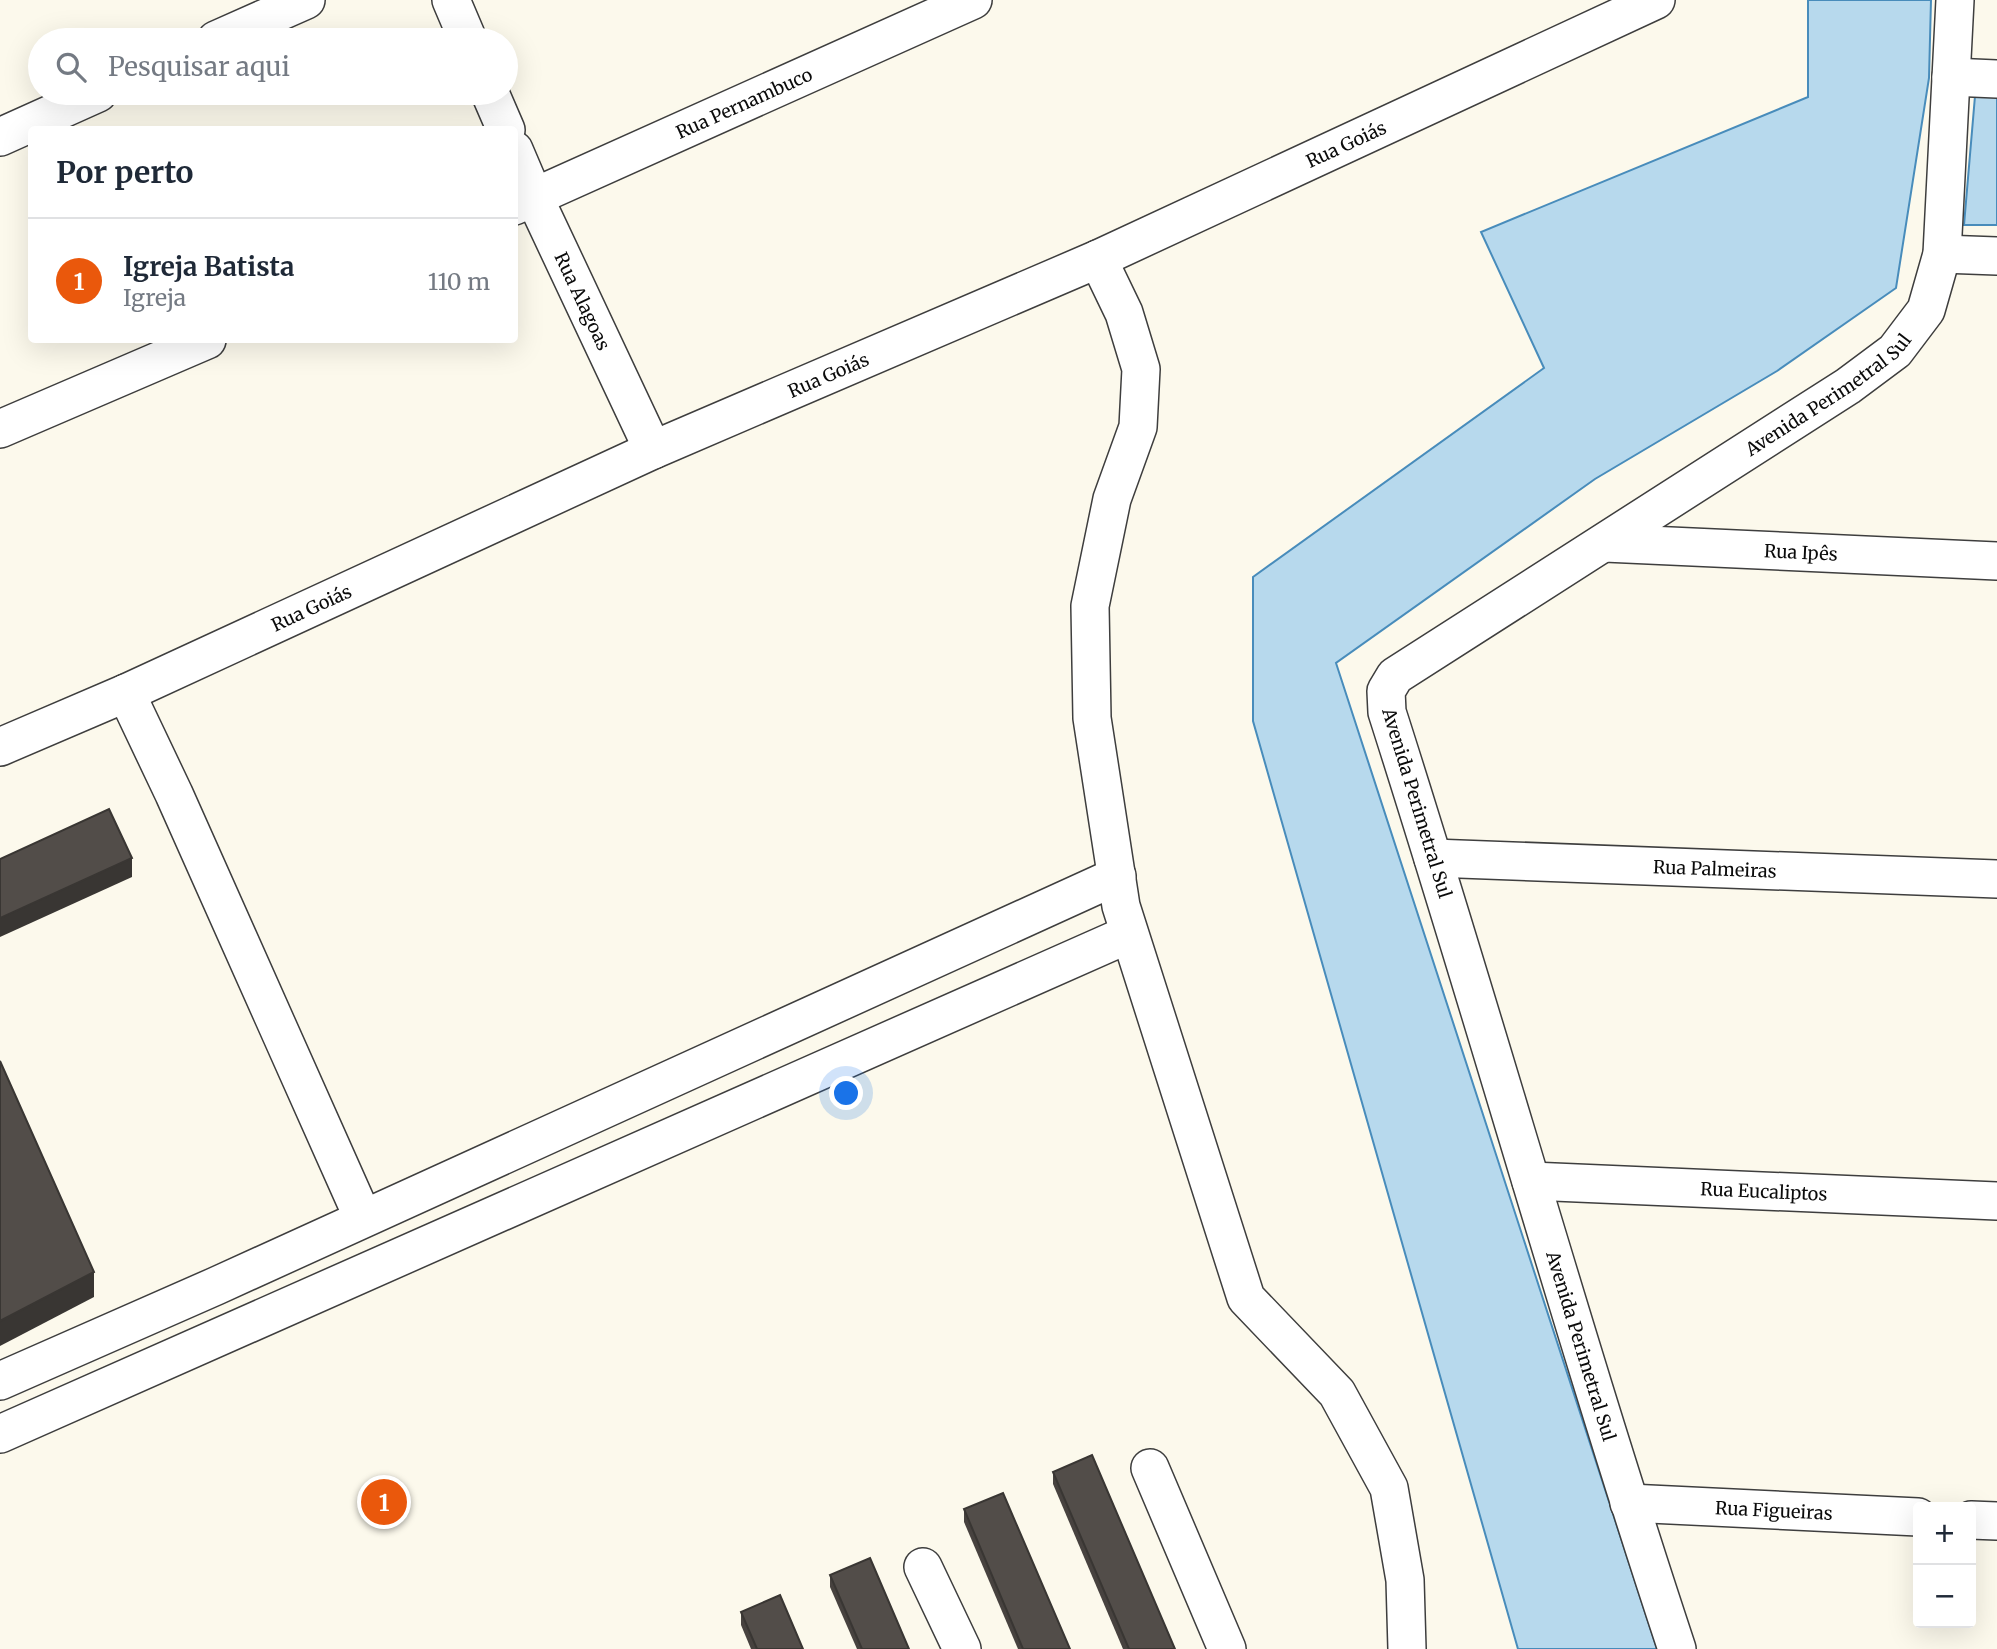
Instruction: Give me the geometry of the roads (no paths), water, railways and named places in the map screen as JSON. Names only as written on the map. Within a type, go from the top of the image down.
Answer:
[{"type":"street","points":[[243,28],[306,0]]},
{"type":"street","points":[[451,0],[463,28]]},
{"type":"street","name":"Rua Pernambuco","points":[[524,201],[973,0]]},
{"type":"street","name":"Rua Goiás","points":[[0,747],[126,693],[653,450],[1098,259],[1657,0]]},
{"type":"street","name":"Avenida Perimetral Sul","points":[[1677,1649],[1629,1503],[1387,712],[1386,691],[1395,676],[1848,386],[1895,351],[1926,310],[1942,254],[1955,0]]},
{"type":"street","points":[[1951,77],[1997,79]]},
{"type":"street","points":[[0,137],[72,105]]},
{"type":"street","points":[[495,105],[504,126]]},
{"type":"street","name":"Rua Alagoas","points":[[518,170],[524,201],[653,450]]},
{"type":"street","points":[[1942,254],[1997,256]]},
{"type":"street","points":[[1098,259],[1124,313],[1141,369],[1138,428],[1112,499],[1090,606],[1093,718],[1117,876],[1129,934],[1246,1298],[1337,1393],[1390,1488],[1405,1580],[1407,1649]]},
{"type":"street","points":[[0,429],[200,343]]},
{"type":"street","name":"Rua Ipês","points":[[1605,543],[1997,561]]},
{"type":"street","points":[[126,693],[174,794],[363,1218]]},
{"type":"street","name":"Rua Palmeiras","points":[[1433,858],[1997,879]]},
{"type":"street","points":[[0,1381],[216,1286],[1117,876]]},
{"type":"street","points":[[0,1434],[1129,934]]},
{"type":"street","points":[[886,981],[909,1032]]},
{"type":"street","points":[[657,1084],[683,1133]]},
{"type":"street","name":"Rua Eucaliptos","points":[[1531,1181],[1997,1201]]},
{"type":"street","points":[[442,1182],[464,1230]]},
{"type":"street","points":[[216,1286],[240,1329]]},
{"type":"street","points":[[1150,1468],[1227,1649]]},
{"type":"street","name":"Rua Figueiras","points":[[1629,1503],[1913,1517]]},
{"type":"street","points":[[1976,1520],[1997,1521]]},
{"type":"street","points":[[923,1567],[962,1649]]},
{"type":"water","points":[[1808,0],[1931,0],[1929,78],[1896,288],[1777,371],[1595,479],[1336,663],[1657,1649],[1518,1649],[1253,721],[1253,577],[1544,368],[1481,232],[1808,97]]},
{"type":"water","points":[[1975,96],[1997,97],[1997,225],[1964,225]]},
{"type":"place","name":"Igreja Batista","points":[[384,1502]]}]
